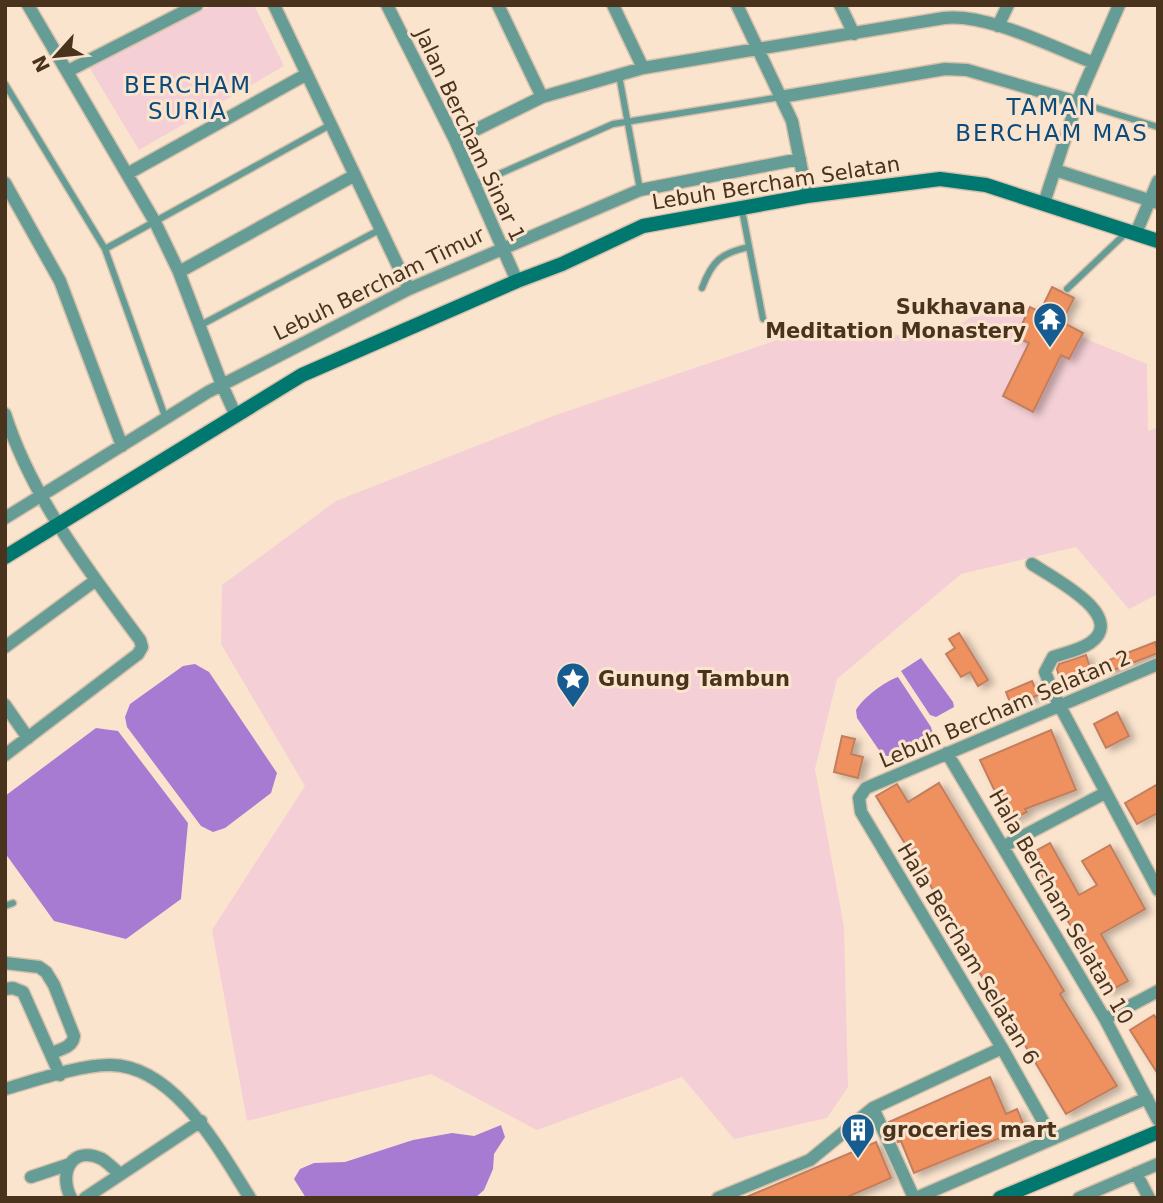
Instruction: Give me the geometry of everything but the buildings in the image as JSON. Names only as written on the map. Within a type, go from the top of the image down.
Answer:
[{"type":"street","points":[[28,5],[155,222],[180,272],[236,416]]},
{"type":"street","points":[[68,71],[197,5]]},
{"type":"street","points":[[274,5],[410,289]]},
{"type":"street","name":"Jalan Bercham Sinar 1","points":[[387,5],[455,140],[517,281]]},
{"type":"street","points":[[498,5],[542,97]]},
{"type":"street","points":[[613,5],[643,68]]},
{"type":"street","points":[[737,5],[792,121],[807,196]]},
{"type":"street","points":[[840,5],[854,34]]},
{"type":"street","points":[[998,26],[1008,5]]},
{"type":"street","points":[[1044,203],[1077,102],[1119,5]]},
{"type":"street","points":[[455,140],[542,97],[619,74],[854,34],[943,12],[998,26],[1094,63]]},
{"type":"street","points":[[781,97],[945,69],[967,70],[1077,102]]},
{"type":"street","points":[[127,174],[307,74]]},
{"type":"street","name":"Lebuh Bercham Timur","points":[[5,518],[222,385],[410,289],[640,190],[800,159]]},
{"type":"street","points":[[1055,170],[1154,202]]},
{"type":"street","points":[[180,272],[355,175]]},
{"type":"street","name":"Lebuh Bercham Selatan","points":[[59,524],[302,375],[562,264],[643,226],[807,196],[940,179],[986,185],[1158,241]]},
{"type":"street","points":[[1132,232],[1154,202],[1158,181]]},
{"type":"street","points":[[5,184],[60,281],[122,446]]},
{"type":"street","points":[[5,414],[20,454],[41,496],[96,580],[140,640],[141,651],[5,755]]},
{"type":"street","points":[[5,557],[59,524]]},
{"type":"street","points":[[1032,564],[1076,593],[1098,613],[1101,624],[1097,636],[1088,644],[1053,657],[1045,672],[1105,793],[1158,890]]},
{"type":"street","points":[[5,647],[96,580]]},
{"type":"street","name":"Lebuh Bercham Selatan 2","points":[[866,788],[1158,664]]},
{"type":"street","points":[[5,705],[28,738]]},
{"type":"street","name":"Hala Bercham Selatan 10","points":[[947,753],[1105,1019],[1158,1120]]},
{"type":"street","name":"Hala Bercham Selatan 6","points":[[866,788],[859,798],[861,812],[1053,1139]]},
{"type":"street","points":[[1004,846],[1105,793]]},
{"type":"street","points":[[5,963],[39,967],[51,976],[74,1035],[73,1042],[51,1053]]},
{"type":"street","points":[[5,989],[13,988],[23,992],[60,1075]]},
{"type":"street","points":[[1105,1019],[1158,991]]},
{"type":"street","points":[[726,1196],[810,1160],[873,1108],[1002,1048]]},
{"type":"street","points":[[5,1089],[92,1066],[113,1064],[153,1078],[171,1090],[201,1121],[248,1193],[233,1198]]},
{"type":"street","points":[[873,1108],[915,1198],[1147,1098]]},
{"type":"street","points":[[85,1198],[201,1121]]},
{"type":"street","points":[[1000,1198],[1158,1132]]},
{"type":"street","points":[[31,1177],[69,1164],[78,1158],[94,1157],[102,1159],[120,1174]]},
{"type":"street","points":[[69,1164],[65,1176],[69,1192]]},
{"type":"street","points":[[1079,1198],[1158,1164]]},
{"type":"street","points":[[1136,1173],[1149,1198]]},
{"type":"lane","points":[[619,74],[640,190]]},
{"type":"lane","points":[[5,85],[105,249],[166,419]]},
{"type":"lane","points":[[474,185],[613,124],[781,97]]},
{"type":"lane","points":[[1077,102],[1158,127]]},
{"type":"lane","points":[[105,249],[331,124]]},
{"type":"lane","points":[[742,208],[763,320]]},
{"type":"lane","points":[[200,326],[381,229]]},
{"type":"lane","points":[[1067,289],[1132,232]]},
{"type":"lane","points":[[702,288],[710,270],[721,256],[729,251],[750,247]]},
{"type":"shaded area","points":[[212,5],[254,5],[284,66],[139,150],[89,67]]},
{"type":"shaded area","name":"Gunung Tambun","points":[[1016,310],[1147,364],[1148,431],[1158,427],[1158,594],[1129,609],[1076,547],[961,574],[837,679],[815,769],[844,927],[848,1087],[827,1118],[734,1139],[682,1077],[537,1130],[431,1074],[247,1121],[212,930],[305,786],[221,644],[222,585],[336,501],[553,416],[816,327],[938,339],[980,311]]},
{"type":"shaded area","points":[[921,658],[953,702],[954,707],[936,717],[930,715],[901,671]]},
{"type":"shaded area","points":[[195,664],[209,672],[277,773],[271,793],[225,828],[213,832],[201,826],[127,727],[125,717],[130,704],[183,666]]},
{"type":"shaded area","points":[[898,677],[931,727],[933,735],[910,750],[883,756],[857,718],[856,710],[875,690]]},
{"type":"shaded area","points":[[96,728],[118,731],[188,823],[181,899],[126,939],[54,921],[5,853],[5,796]]},
{"type":"shaded area","points":[[501,1125],[505,1137],[494,1154],[493,1169],[484,1190],[475,1198],[306,1198],[294,1179],[300,1169],[314,1163],[345,1162],[413,1140],[452,1133],[474,1136]]},
{"type":"place","name":"Sukhavana Meditation Monastery","points":[[1050,349]]},
{"type":"place","name":"Gunung Tambun","points":[[573,709]]},
{"type":"place","name":"groceries mart","points":[[858,1160]]},
{"type":"district","name":"BERCHAM SURIA","points":[[188,98]]},
{"type":"district","name":"TAMAN BERCHAM MAS","points":[[1052,120]]}]
